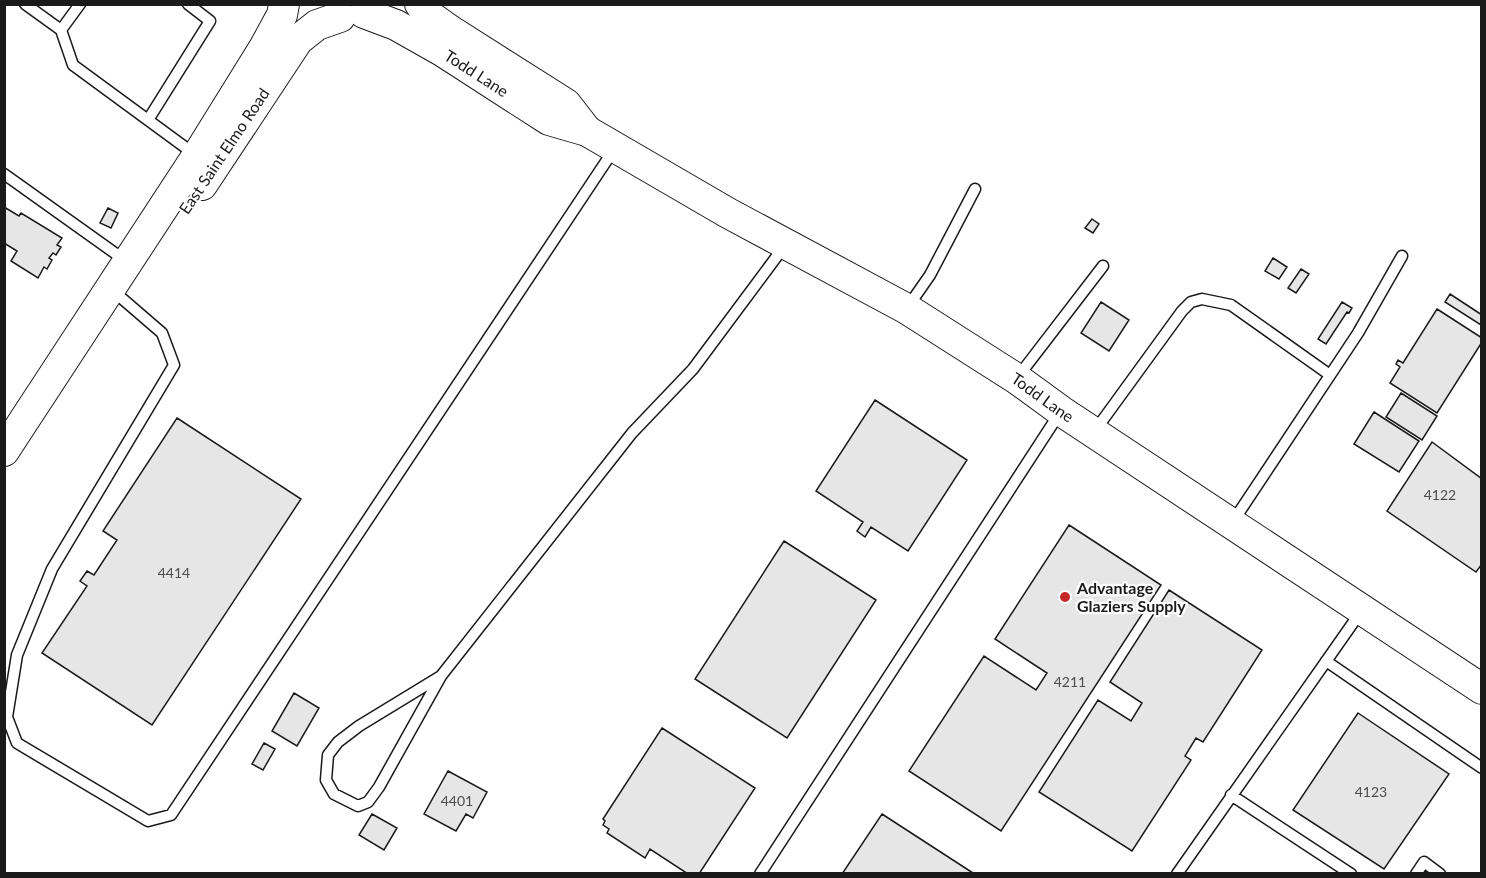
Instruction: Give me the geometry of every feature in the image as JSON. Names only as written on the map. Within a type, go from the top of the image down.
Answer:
[{"type":"street","name":"East Saint Elmo Road","points":[[4,451],[197,156],[264,48],[282,15],[284,4]]},
{"type":"street","name":"Todd Lane","points":[[307,4],[327,15],[361,12],[396,25],[442,51],[549,120],[587,131],[728,213],[907,309],[1017,379],[1061,411],[1482,689]]},
{"type":"street","name":"Todd Lane","points":[[420,4],[427,14],[451,31],[566,104],[587,131]]},
{"type":"street","name":"East Saint Elmo Road","points":[[111,289],[148,264],[298,40],[317,25],[361,12]]},
{"type":"lane","points":[[25,4],[61,30],[73,65],[197,156]]},
{"type":"lane","points":[[61,30],[80,4]]},
{"type":"lane","points":[[148,120],[210,21],[188,4]]},
{"type":"lane","points":[[111,289],[162,333],[174,365],[52,569],[17,655],[7,717],[17,744],[148,821],[171,815],[616,147]]},
{"type":"lane","points":[[4,174],[119,256],[129,260]]},
{"type":"lane","points":[[907,309],[930,275],[975,189]]},
{"type":"lane","points":[[441,676],[359,726],[338,742],[328,755],[326,780],[334,794],[358,806],[368,802],[392,767],[441,676],[632,433],[693,369],[786,244]]},
{"type":"lane","points":[[1232,523],[1358,333],[1402,256]]},
{"type":"lane","points":[[1017,379],[1103,266]]},
{"type":"lane","points":[[1094,432],[1182,311],[1191,302],[1202,299],[1231,305],[1330,375]]},
{"type":"lane","points":[[760,873],[1061,411]]},
{"type":"lane","points":[[1177,873],[1362,610]]},
{"type":"lane","points":[[1326,661],[1482,768]]},
{"type":"lane","points":[[1231,795],[1351,873]]},
{"type":"lane","points":[[1416,873],[1424,862],[1440,873]]},
{"type":"building","points":[[4,207],[19,216],[21,213],[62,238],[57,245],[61,247],[56,255],[53,253],[49,258],[52,260],[47,269],[44,267],[38,278],[11,261],[17,251],[4,243]]},
{"type":"building","points":[[108,208],[118,213],[111,228],[100,223]]},
{"type":"building","points":[[1092,219],[1099,224],[1093,233],[1085,228]]},
{"type":"building","points":[[1273,258],[1287,267],[1279,279],[1265,271]]},
{"type":"building","points":[[1301,269],[1309,274],[1296,293],[1288,288]]},
{"type":"building","points":[[1450,294],[1482,315],[1481,325],[1445,302]]},
{"type":"building","points":[[1101,302],[1129,320],[1109,351],[1081,333]]},
{"type":"building","points":[[1342,302],[1352,308],[1326,344],[1318,339]]},
{"type":"building","points":[[1437,309],[1482,338],[1482,342],[1437,413],[1390,383],[1400,367],[1396,364],[1398,360],[1403,363]]},
{"type":"building","points":[[1401,393],[1437,416],[1422,440],[1386,417]]},
{"type":"building","points":[[875,400],[967,460],[908,551],[871,527],[865,537],[857,531],[863,522],[816,491]]},
{"type":"building","points":[[1374,412],[1419,441],[1399,472],[1354,444]]},
{"type":"building","points":[[177,418],[301,499],[152,725],[42,653],[87,586],[80,581],[87,571],[94,575],[117,540],[103,531]]},
{"type":"building","points":[[1432,442],[1482,479],[1482,564],[1476,572],[1387,511]]},
{"type":"building","points":[[1069,525],[1161,585],[1001,831],[909,771],[984,656],[1036,690],[1047,673],[995,639]]},
{"type":"building","points":[[784,541],[876,600],[787,738],[695,679]]},
{"type":"building","points":[[1169,590],[1262,650],[1203,742],[1196,738],[1185,756],[1191,760],[1132,851],[1039,792],[1098,700],[1131,721],[1142,703],[1110,682]]},
{"type":"building","points":[[294,693],[319,708],[297,746],[272,731]]},
{"type":"building","points":[[1358,713],[1449,774],[1384,869],[1293,810]]},
{"type":"building","points":[[662,728],[755,788],[699,874],[688,874],[650,849],[645,858],[607,833],[609,829],[603,825],[605,821],[603,819]]},
{"type":"building","points":[[264,743],[275,749],[263,770],[252,764]]},
{"type":"building","points":[[448,771],[487,792],[473,818],[466,814],[456,831],[424,814]]},
{"type":"building","points":[[372,814],[397,828],[384,850],[359,835]]},
{"type":"building","points":[[882,814],[973,873],[973,874],[842,874]]},
{"type":"place","name":"Advantage Glaziers Supply","points":[[1065,597]]}]
